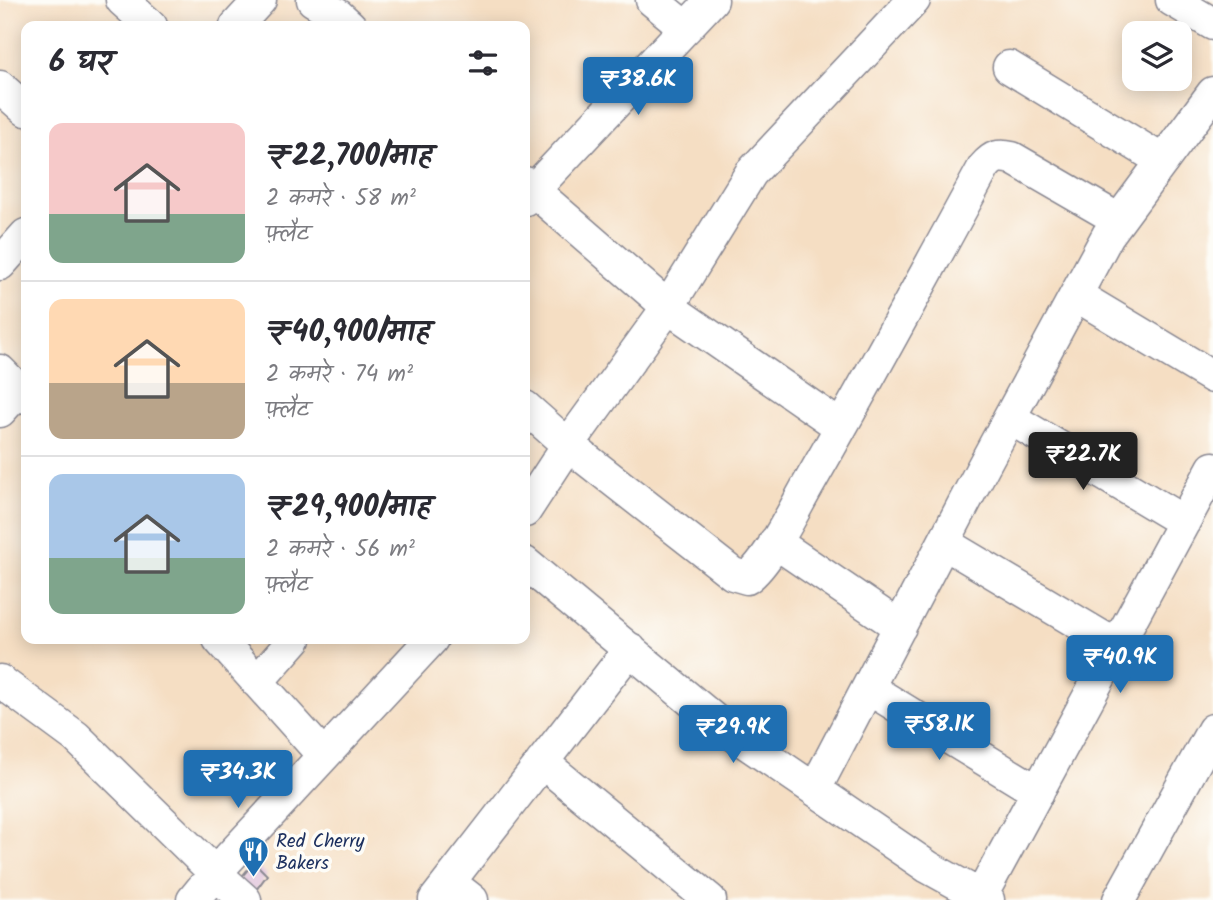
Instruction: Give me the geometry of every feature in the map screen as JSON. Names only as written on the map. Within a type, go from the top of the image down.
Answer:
[{"type":"street","points":[[122,0],[146,21]]},
{"type":"street","points":[[241,21],[260,0]]},
{"type":"street","points":[[313,0],[344,21]]},
{"type":"street","points":[[652,0],[685,28]]},
{"type":"street","points":[[530,189],[712,0]]},
{"type":"street","points":[[530,503],[568,445],[668,307],[751,173],[914,0]]},
{"type":"street","points":[[1172,0],[1213,24]]},
{"type":"street","points":[[1009,67],[1163,161]]},
{"type":"street","points":[[0,88],[21,106]]},
{"type":"street","points":[[815,789],[1108,235],[1163,161],[1209,110]]},
{"type":"street","points":[[530,411],[568,445],[733,574],[747,578],[757,570],[775,542],[990,159],[1000,155],[1012,158],[1119,220]]},
{"type":"street","points":[[530,193],[668,307],[841,427]]},
{"type":"street","points":[[0,264],[21,241]]},
{"type":"street","points":[[1076,295],[1213,377]]},
{"type":"street","points":[[1010,418],[1184,522]]},
{"type":"street","points":[[530,566],[723,727],[928,867],[946,891],[985,898],[1038,792],[1213,468]]},
{"type":"street","points":[[775,542],[900,626]]},
{"type":"street","points":[[944,543],[1117,646]]},
{"type":"street","points":[[223,644],[323,755]]},
{"type":"street","points":[[257,682],[291,644]]},
{"type":"street","points":[[193,900],[427,644]]},
{"type":"street","points":[[452,894],[542,762],[630,649]]},
{"type":"street","points":[[0,681],[76,737],[245,900]]},
{"type":"street","points":[[868,688],[1038,792]]},
{"type":"street","points":[[1119,900],[1213,730]]},
{"type":"street","points":[[542,762],[710,900]]},
{"type":"building","name":"Red Cherry Bakers","points":[[254,862],[267,875],[253,894],[239,880]]},
{"type":"place","name":"Red Cherry Bakers","points":[[253,878]]}]
